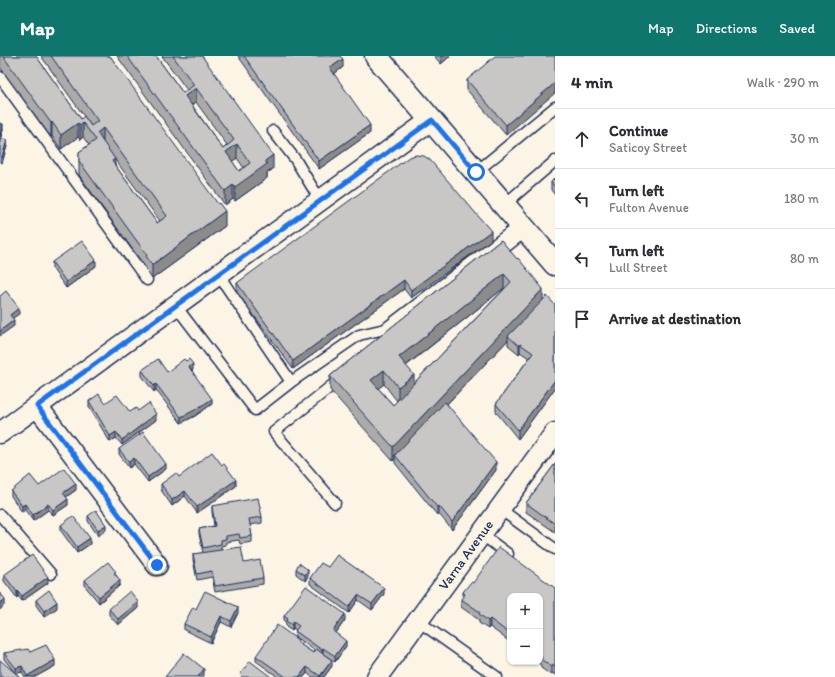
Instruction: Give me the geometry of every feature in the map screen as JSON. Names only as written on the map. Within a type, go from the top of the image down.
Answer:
[{"type":"street","points":[[376,56],[555,264]]},
{"type":"street","points":[[0,432],[432,120]]},
{"type":"street","points":[[37,406],[157,565]]},
{"type":"street","name":"Varna Avenue","points":[[377,677],[555,433]]},
{"type":"lane","points":[[0,77],[146,280]]},
{"type":"lane","points":[[476,172],[555,107]]},
{"type":"lane","points":[[273,131],[295,159],[320,200]]},
{"type":"lane","points":[[504,205],[555,161]]},
{"type":"lane","points":[[434,304],[524,227]]},
{"type":"lane","points":[[175,305],[255,410],[291,382],[359,335],[385,329],[524,227]]},
{"type":"lane","points":[[218,274],[291,382]]},
{"type":"lane","points":[[335,503],[274,432],[348,373]]},
{"type":"lane","points":[[500,509],[555,549]]},
{"type":"lane","points":[[0,515],[51,574]]},
{"type":"lane","points":[[481,534],[514,559]]},
{"type":"lane","points":[[418,621],[497,677]]},
{"type":"building","points":[[3,56],[36,56],[81,119],[84,116],[91,126],[98,121],[51,56],[110,56],[218,204],[219,203],[225,211],[152,265],[146,256],[147,255],[79,161],[79,152],[96,140],[83,123],[80,126],[78,123],[61,135],[52,122],[51,123]],"holes":[[[103,128],[167,216],[157,223],[112,161],[115,159],[97,133]]]},
{"type":"building","points":[[127,56],[156,56],[183,93],[194,85],[173,56],[202,56],[273,155],[265,161],[267,164],[235,187],[233,185],[225,191]],"holes":[[[196,88],[234,140],[223,149],[185,96]],[[237,144],[250,163],[239,171],[226,152]]]},
{"type":"building","points":[[244,56],[340,56],[343,59],[330,68],[370,125],[319,161]]},
{"type":"building","points":[[495,56],[555,56],[555,83],[506,125],[467,80]]},
{"type":"building","points":[[0,123],[3,124],[0,135]]},
{"type":"building","points":[[0,138],[7,140],[2,157],[0,156]]},
{"type":"building","points":[[416,155],[424,156],[430,160],[491,231],[411,290],[404,280],[293,361],[237,283],[409,157]]},
{"type":"building","points":[[555,178],[555,187],[551,182]]},
{"type":"building","points":[[501,240],[543,289],[393,447],[330,376]],"holes":[[[504,274],[511,282],[393,405],[371,380],[384,370],[398,387],[414,375],[399,357]]]},
{"type":"building","points":[[82,241],[96,260],[66,282],[52,262]]},
{"type":"building","points":[[6,291],[19,308],[10,315],[14,320],[0,331],[0,296]]},
{"type":"building","points":[[547,296],[555,305],[555,380],[518,430],[496,404],[533,353],[520,344],[519,346],[508,336]]},
{"type":"building","points":[[158,359],[167,372],[184,359],[186,361],[189,359],[193,364],[189,367],[212,399],[181,417],[156,384],[154,386],[142,370]]},
{"type":"building","points":[[99,394],[105,403],[117,395],[130,412],[136,408],[138,411],[149,403],[156,414],[122,440],[116,432],[110,436],[89,401]]},
{"type":"building","points":[[445,402],[496,462],[452,522],[439,506],[437,507],[395,455]]},
{"type":"building","points":[[143,432],[166,464],[148,477],[134,458],[129,462],[119,449]]},
{"type":"building","points":[[212,452],[222,465],[224,464],[236,480],[197,507],[185,491],[172,500],[161,484],[176,473],[179,477]]},
{"type":"building","points":[[555,464],[555,524],[526,503]]},
{"type":"building","points":[[64,468],[76,484],[63,493],[68,499],[53,510],[48,504],[33,515],[25,504],[22,506],[11,491],[30,475],[39,486]]},
{"type":"building","points":[[258,498],[262,517],[249,519],[252,536],[240,538],[239,534],[226,536],[226,539],[221,540],[221,544],[203,548],[199,529],[215,526],[212,506]]},
{"type":"building","points":[[96,510],[106,525],[98,530],[88,516]]},
{"type":"building","points":[[73,516],[90,538],[77,547],[61,525]]},
{"type":"building","points":[[241,547],[244,563],[260,560],[263,578],[215,586],[212,571],[197,574],[193,554]]},
{"type":"building","points":[[499,547],[555,588],[555,667],[552,665],[551,667],[543,661],[543,593],[507,593],[507,632],[490,619],[488,621],[479,614],[480,612],[461,599],[465,594],[463,592],[471,582],[473,583]]},
{"type":"building","points":[[32,555],[48,577],[22,596],[4,575]]},
{"type":"building","points":[[337,555],[384,588],[372,604],[358,595],[349,607],[310,578],[321,563],[328,567]]},
{"type":"building","points":[[108,562],[120,580],[99,597],[85,580]]},
{"type":"building","points":[[299,563],[308,570],[305,575],[296,569]]},
{"type":"building","points":[[306,586],[345,614],[333,631],[346,641],[335,656],[323,648],[322,650],[295,631],[299,626],[293,622],[292,625],[286,621],[288,619],[284,616]]},
{"type":"building","points":[[49,590],[57,602],[44,611],[36,600]]},
{"type":"building","points":[[130,591],[138,602],[118,619],[109,609]]},
{"type":"building","points":[[205,591],[238,607],[231,621],[221,616],[211,637],[184,624],[193,607],[196,609]]},
{"type":"building","points":[[0,593],[5,599],[0,604]]},
{"type":"building","points":[[277,625],[313,653],[316,649],[332,660],[320,676],[307,667],[299,677],[286,677],[256,656]]},
{"type":"building","points":[[46,645],[55,660],[27,676],[22,666],[16,668],[4,653],[28,649],[30,652]]},
{"type":"building","points":[[184,653],[204,669],[198,677],[165,677]]},
{"type":"building","points":[[0,660],[20,677],[0,677]]},
{"type":"building","points":[[250,661],[271,677],[242,677],[240,675]]},
{"type":"route","points":[[157,565],[37,406],[432,120],[476,172]]}]
